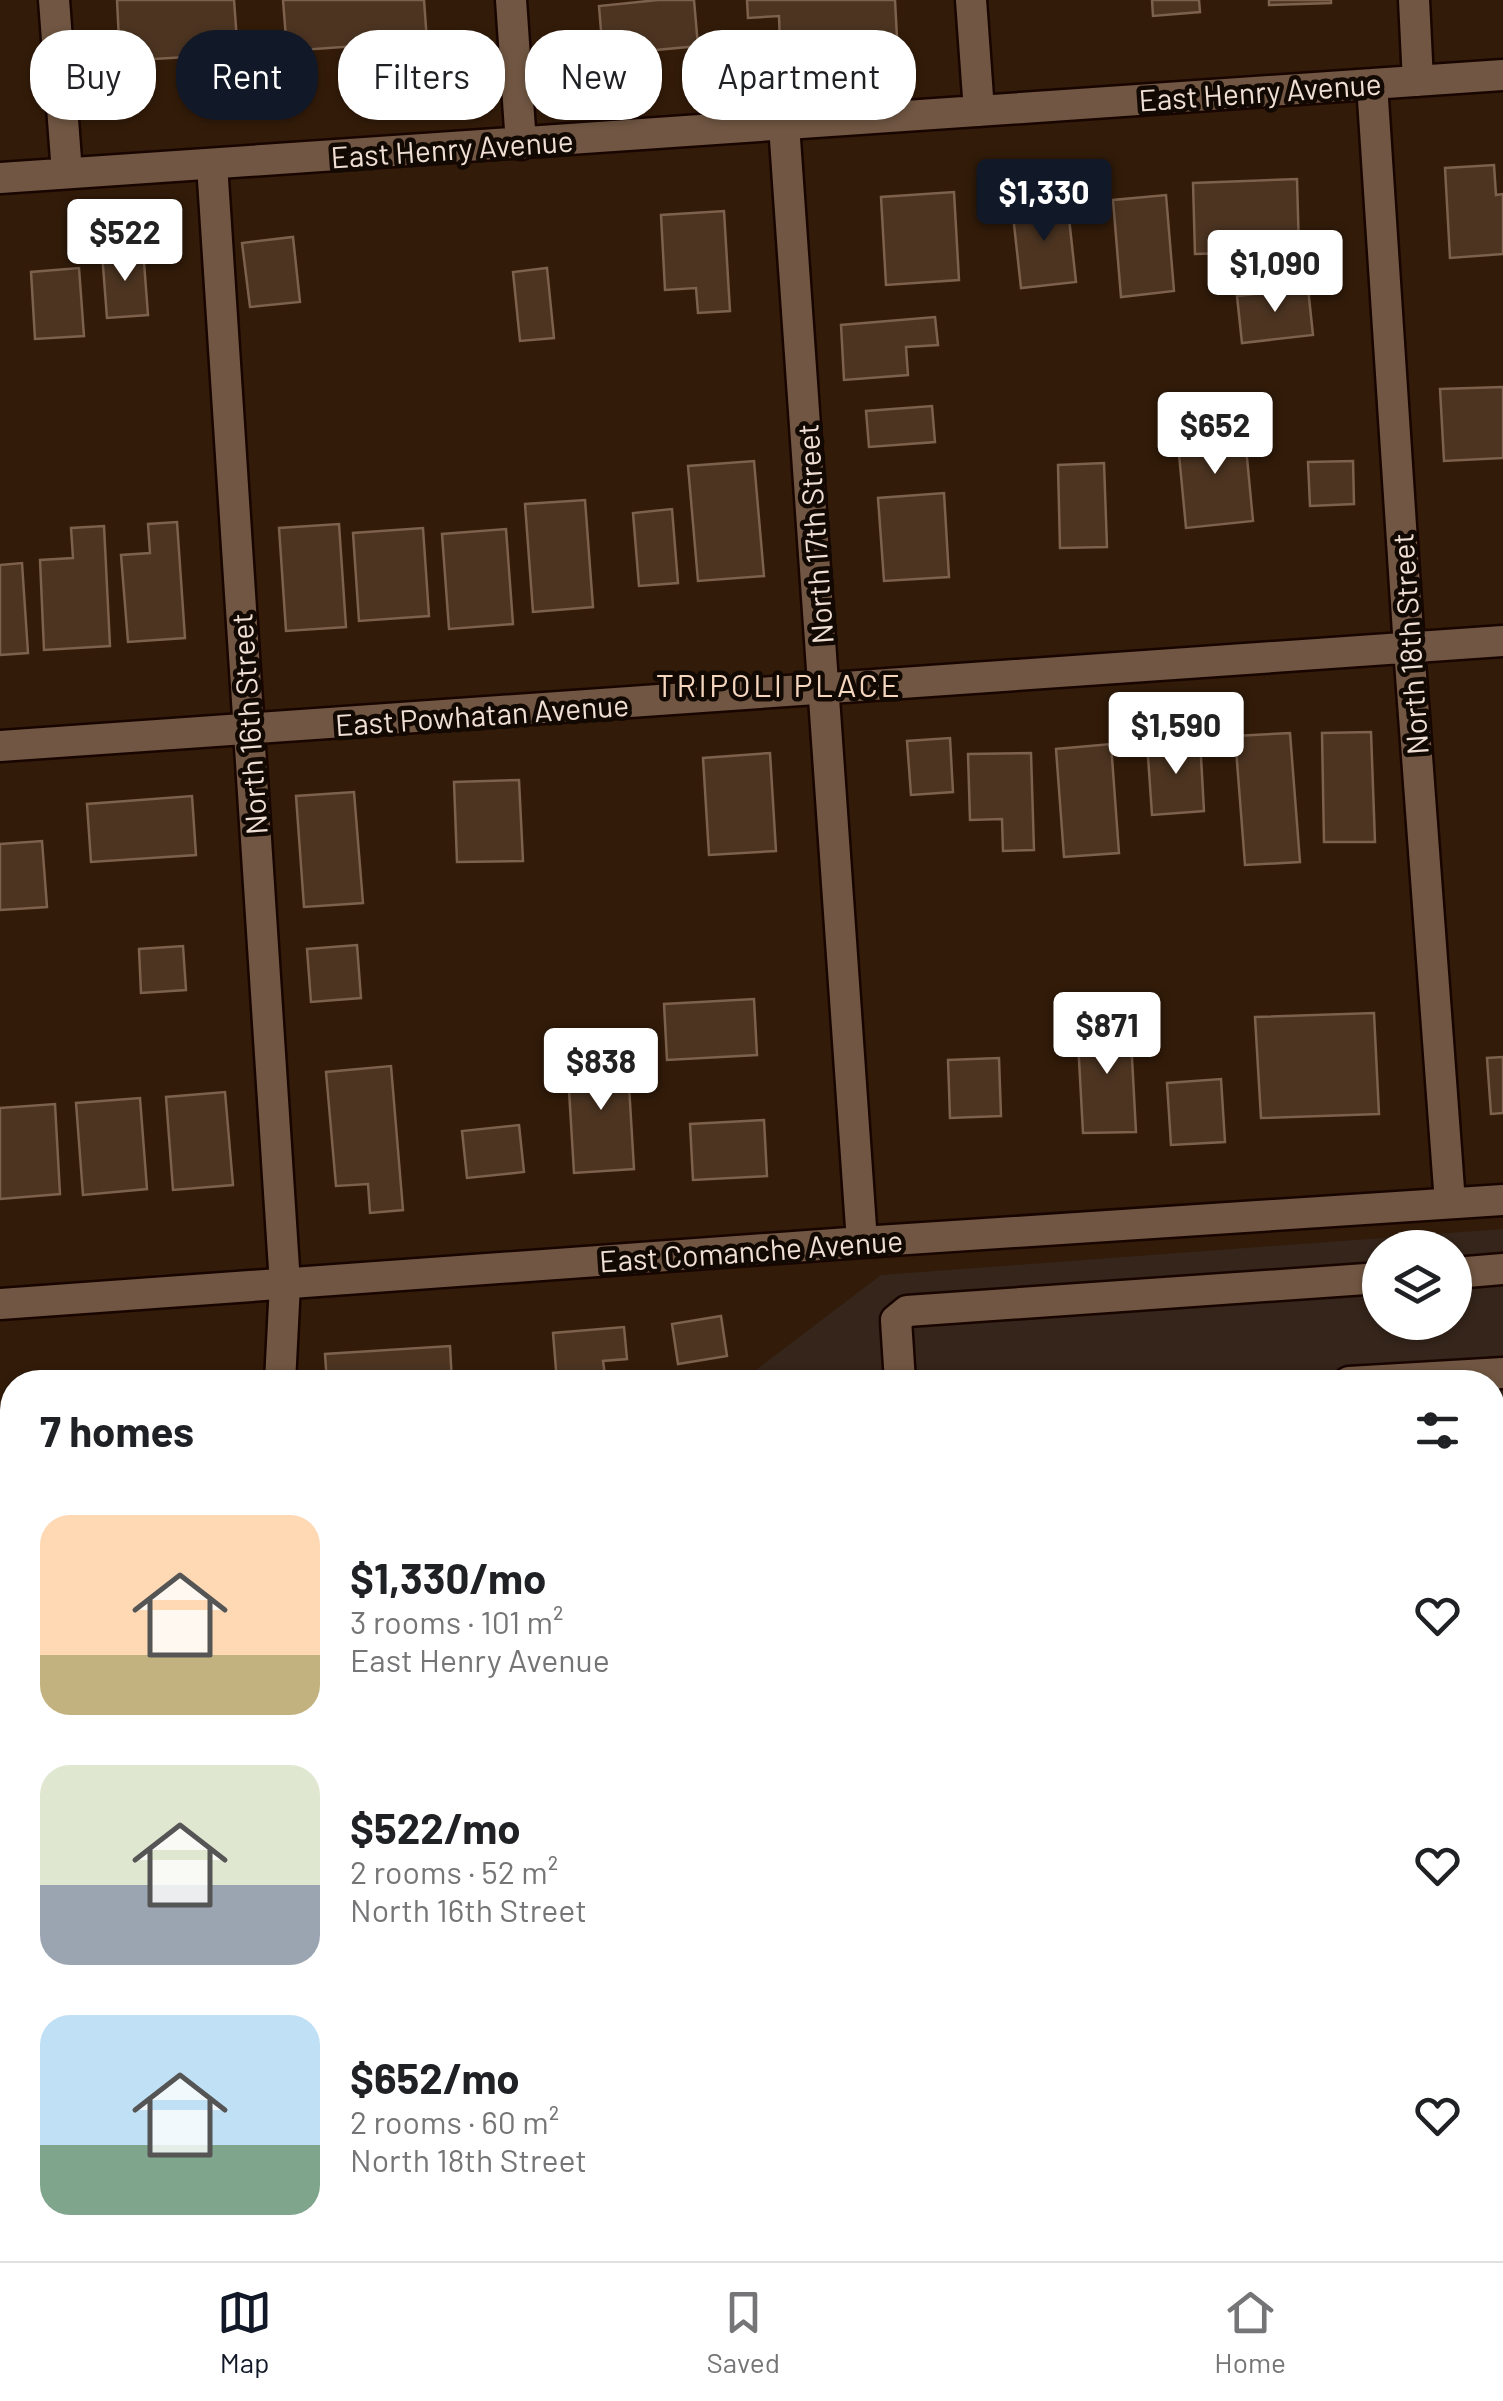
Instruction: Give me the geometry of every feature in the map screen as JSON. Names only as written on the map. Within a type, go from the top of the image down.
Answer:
[{"type":"street","points":[[54,0],[67,173]]},
{"type":"street","points":[[511,0],[521,144]]},
{"type":"street","points":[[971,0],[979,111]]},
{"type":"street","points":[[1414,0],[1418,80]]},
{"type":"street","name":"East Henry Avenue","points":[[0,178],[1503,74]]},
{"type":"street","name":"North 18th Street","points":[[1372,84],[1408,648],[1450,1203]]},
{"type":"street","name":"North 17th Street","points":[[784,125],[862,1242]]},
{"type":"street","name":"North 16th Street","points":[[212,164],[286,1284],[281,1370]]},
{"type":"street","name":"East Powhatan Avenue","points":[[0,746],[1503,641]]},
{"type":"street","name":"East Comanche Avenue","points":[[0,1304],[1503,1200]]},
{"type":"street","points":[[1472,1272],[1503,1269]]},
{"type":"street","points":[[899,1370],[896,1320],[907,1312],[1362,1279]]},
{"type":"shaded area","points":[[1503,1229],[1503,1370],[756,1370],[881,1275],[1362,1239],[1362,1340],[1472,1340],[1472,1231]]},
{"type":"building","points":[[117,0],[234,0],[236,30],[176,30],[176,58],[156,59],[156,30],[118,30]]},
{"type":"building","points":[[283,0],[424,0],[426,30],[338,30],[338,47],[318,49],[318,30],[285,30]]},
{"type":"building","points":[[694,0],[697,30],[682,30],[682,48],[662,49],[662,30],[601,30],[599,6]]},
{"type":"building","points":[[747,0],[895,0],[897,30],[779,30],[779,16],[748,18]]},
{"type":"building","points":[[1152,0],[1199,0],[1200,12],[1153,16]]},
{"type":"building","points":[[1269,0],[1331,0],[1331,3],[1269,5]]},
{"type":"building","points":[[1494,165],[1496,195],[1503,194],[1503,254],[1450,258],[1445,168]]},
{"type":"building","points":[[1297,179],[1299,251],[1195,254],[1193,183]]},
{"type":"building","points":[[954,192],[959,280],[886,285],[881,197]]},
{"type":"building","points":[[1166,195],[1174,291],[1121,297],[1113,200]]},
{"type":"building","points":[[1067,200],[1076,282],[1021,288],[1012,206]]},
{"type":"building","points":[[724,211],[730,311],[698,313],[696,288],[665,290],[661,215]]},
{"type":"building","points":[[293,237],[300,302],[250,307],[242,243]]},
{"type":"building","points":[[143,249],[148,315],[107,318],[102,253]]},
{"type":"building","points":[[79,268],[84,336],[35,339],[31,272]]},
{"type":"building","points":[[547,268],[554,338],[520,341],[513,272]]},
{"type":"building","points":[[1308,288],[1313,335],[1242,343],[1237,296]]},
{"type":"building","points":[[935,317],[938,345],[906,347],[908,375],[844,380],[841,325]]},
{"type":"building","points":[[1503,387],[1503,458],[1444,461],[1440,389]]},
{"type":"building","points":[[932,406],[935,442],[869,447],[866,411]]},
{"type":"building","points":[[1244,426],[1253,521],[1186,528],[1177,433]]},
{"type":"building","points":[[754,461],[764,576],[698,581],[688,466]]},
{"type":"building","points":[[1353,461],[1354,504],[1310,506],[1308,462]]},
{"type":"building","points":[[1104,463],[1107,547],[1060,548],[1058,465]]},
{"type":"building","points":[[944,493],[949,577],[884,581],[878,498]]},
{"type":"building","points":[[585,500],[593,607],[533,612],[525,504]]},
{"type":"building","points":[[672,509],[678,583],[639,586],[633,513]]},
{"type":"building","points":[[177,522],[185,638],[128,642],[121,555],[150,553],[148,524]]},
{"type":"building","points":[[339,524],[346,627],[286,631],[279,528]]},
{"type":"building","points":[[104,526],[110,646],[44,650],[40,560],[73,558],[71,528]]},
{"type":"building","points":[[423,528],[429,616],[359,621],[353,533]]},
{"type":"building","points":[[506,529],[513,624],[449,629],[442,534]]},
{"type":"building","points":[[22,563],[28,653],[0,655],[0,565]]},
{"type":"building","points":[[1371,732],[1375,842],[1324,842],[1322,733]]},
{"type":"building","points":[[1290,733],[1300,862],[1245,865],[1235,736]]},
{"type":"building","points":[[950,738],[953,792],[911,795],[907,741]]},
{"type":"building","points":[[1200,739],[1204,811],[1152,815],[1147,742]]},
{"type":"building","points":[[1111,744],[1119,853],[1064,857],[1056,749]]},
{"type":"building","points":[[770,753],[776,851],[709,855],[703,758]]},
{"type":"building","points":[[1031,753],[1034,850],[1003,851],[1002,819],[970,820],[968,754]]},
{"type":"building","points":[[519,780],[523,861],[457,862],[454,782]]},
{"type":"building","points":[[354,792],[363,903],[304,907],[296,796]]},
{"type":"building","points":[[192,796],[196,855],[91,862],[87,804]]},
{"type":"building","points":[[42,841],[47,907],[0,910],[0,844]]},
{"type":"building","points":[[357,945],[361,998],[311,1002],[307,949]]},
{"type":"building","points":[[183,946],[186,990],[141,993],[139,949]]},
{"type":"building","points":[[754,999],[757,1055],[667,1060],[664,1004]]},
{"type":"building","points":[[1374,1013],[1379,1114],[1261,1118],[1255,1017]]},
{"type":"building","points":[[1130,1021],[1136,1132],[1083,1133],[1077,1023]]},
{"type":"building","points":[[627,1052],[634,1169],[574,1173],[567,1057]]},
{"type":"building","points":[[1503,1057],[1503,1113],[1491,1114],[1487,1058]]},
{"type":"building","points":[[999,1058],[1001,1116],[950,1118],[948,1060]]},
{"type":"building","points":[[391,1066],[403,1210],[370,1213],[368,1184],[336,1186],[326,1072]]},
{"type":"building","points":[[1221,1079],[1225,1142],[1171,1145],[1167,1083]]},
{"type":"building","points":[[225,1092],[233,1185],[173,1190],[166,1097]]},
{"type":"building","points":[[140,1098],[147,1189],[83,1195],[76,1103]]},
{"type":"building","points":[[55,1104],[60,1194],[0,1199],[0,1108]]},
{"type":"building","points":[[764,1120],[767,1176],[693,1180],[690,1124]]},
{"type":"building","points":[[519,1125],[524,1172],[467,1178],[462,1131]]},
{"type":"building","points":[[721,1316],[727,1356],[678,1364],[672,1324]]},
{"type":"building","points":[[624,1327],[627,1359],[603,1361],[604,1370],[556,1370],[553,1333]]},
{"type":"building","points":[[450,1346],[451,1370],[326,1370],[325,1354]]},
{"type":"district","name":"TRIPOLI PLACE","points":[[779,684]]}]
